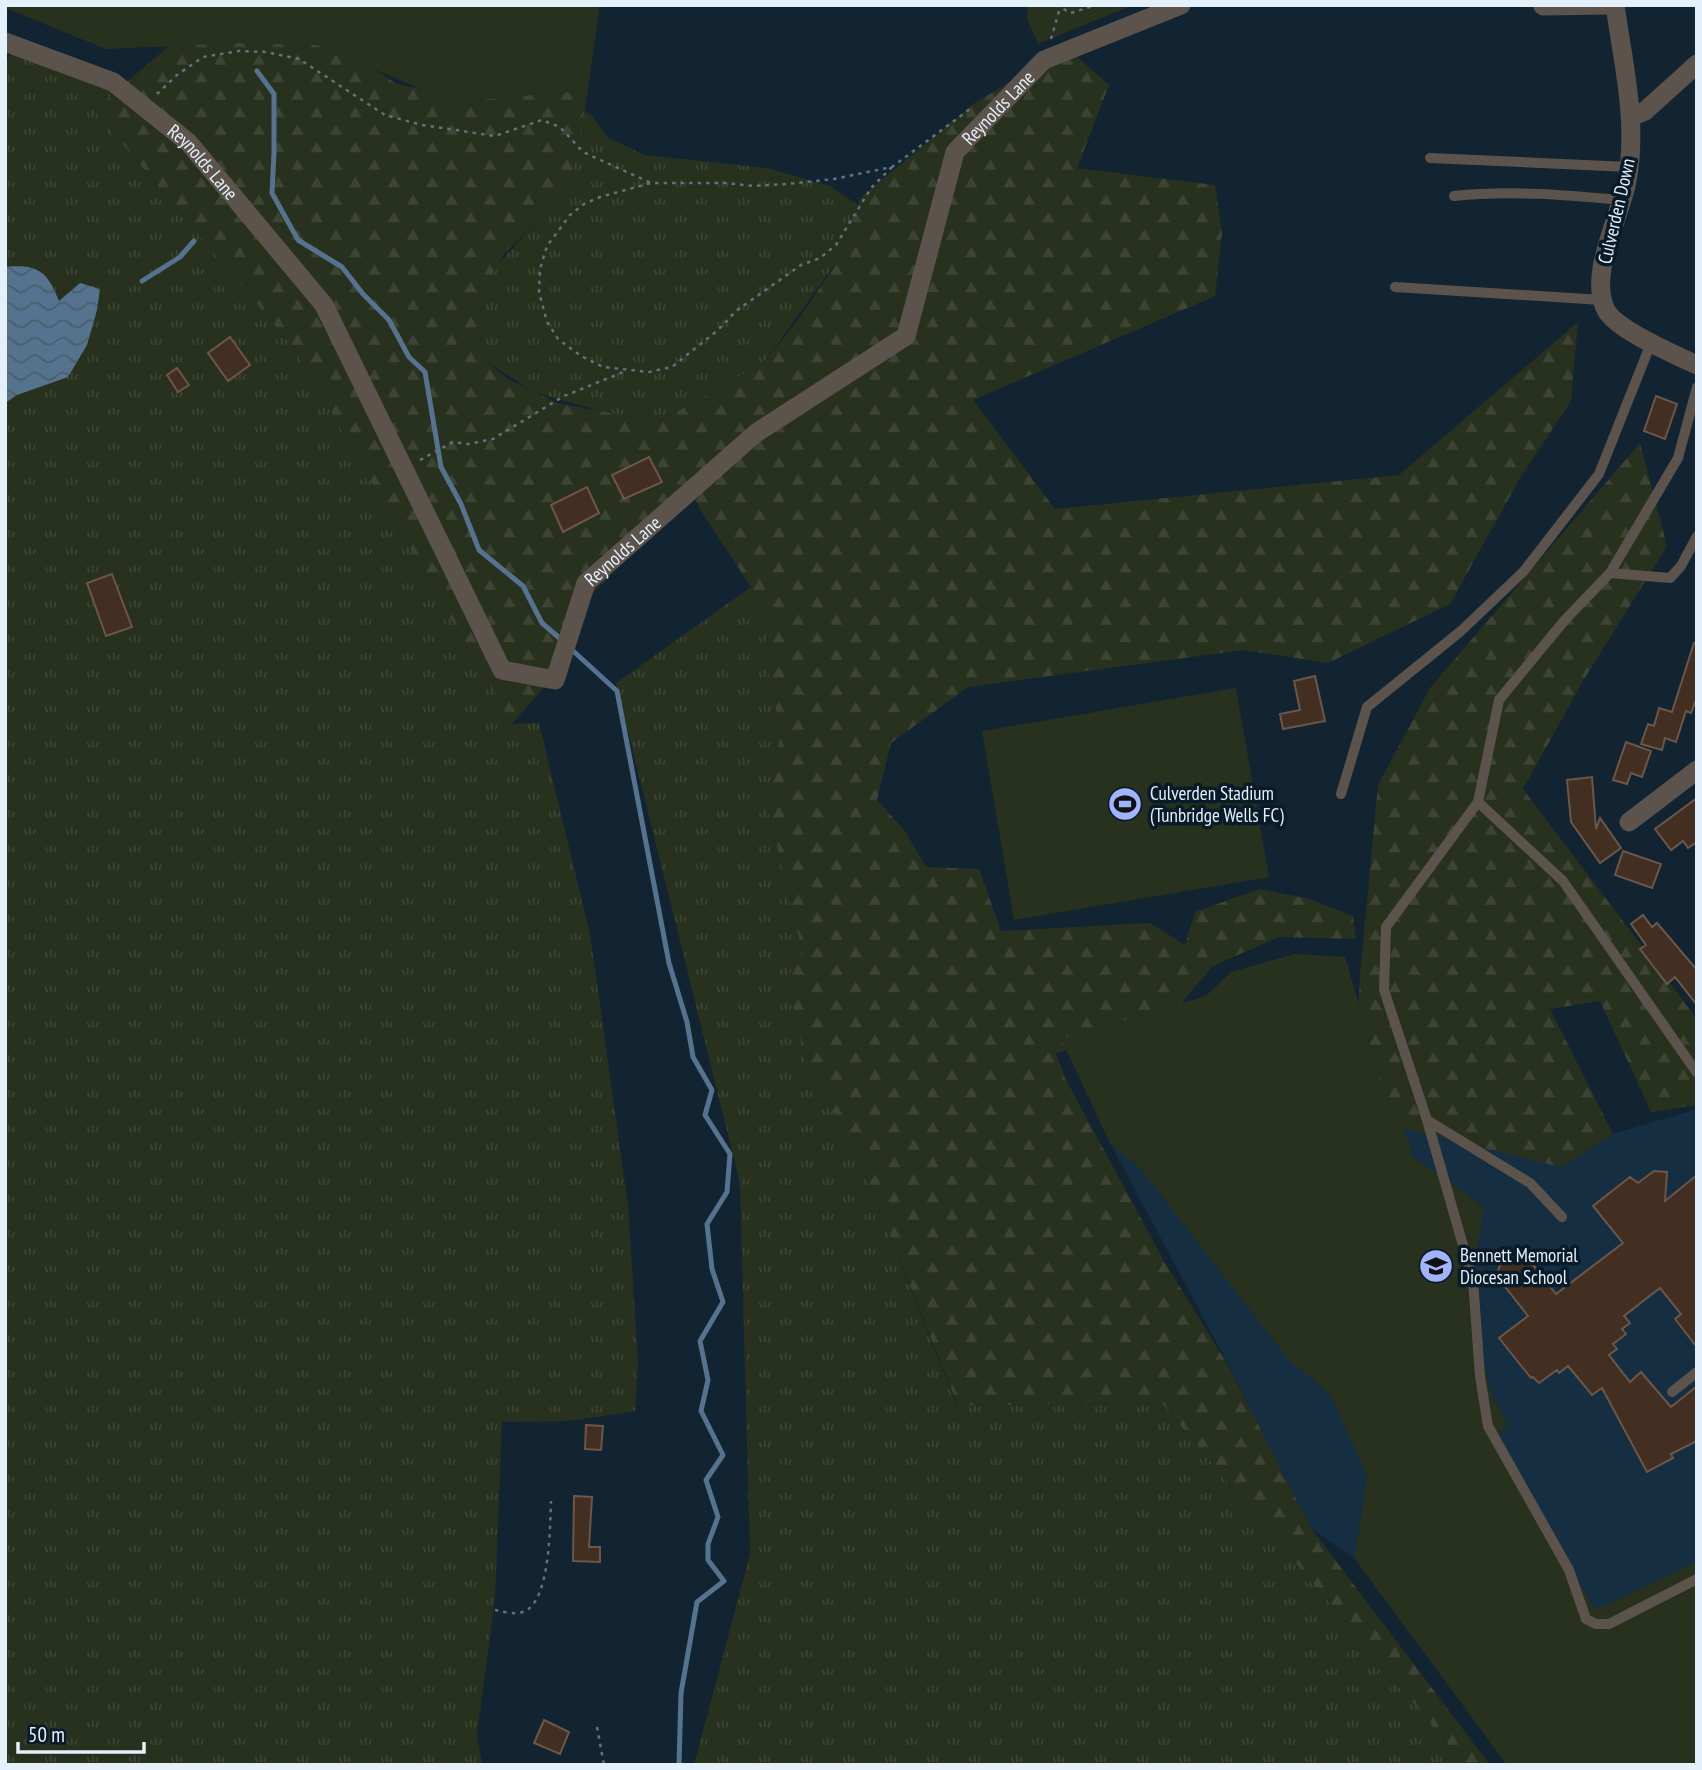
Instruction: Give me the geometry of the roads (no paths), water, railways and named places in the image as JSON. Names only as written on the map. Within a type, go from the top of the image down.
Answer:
[{"type":"street","name":"Reynolds Lane","points":[[5,42],[114,82],[189,143],[324,305],[502,670],[555,680],[586,583],[595,574],[756,433],[906,336],[955,152],[1044,60],[1181,5]]},
{"type":"street","points":[[1544,6],[1609,5]]},
{"type":"street","name":"Culverden Down","points":[[1602,300],[1604,262],[1629,167],[1631,117],[1615,5]]},
{"type":"street","points":[[1631,117],[1646,111],[1697,64]]},
{"type":"street","points":[[1602,300],[1611,318],[1651,343],[1697,365]]},
{"type":"street","points":[[1629,822],[1697,769]]},
{"type":"lane","points":[[1430,158],[1629,167]]},
{"type":"lane","points":[[1454,196],[1483,193],[1551,194],[1622,200]]},
{"type":"lane","points":[[1395,288],[1602,300]]},
{"type":"lane","points":[[1341,794],[1367,707],[1461,631],[1524,571],[1599,474],[1651,343]]},
{"type":"lane","points":[[1697,387],[1678,458],[1609,573],[1564,621],[1499,701],[1478,802],[1386,927],[1384,990],[1427,1121],[1473,1280],[1480,1376],[1488,1426],[1569,1570],[1586,1619],[1596,1624],[1609,1624],[1697,1579]]},
{"type":"lane","points":[[1609,573],[1670,578],[1681,566],[1697,536]]},
{"type":"lane","points":[[1478,802],[1563,881],[1697,1073]]},
{"type":"lane","points":[[1427,1121],[1530,1183],[1562,1217]]},
{"type":"lane","points":[[1672,1392],[1697,1372]]},
{"type":"water","points":[[5,267],[26,267],[40,272],[50,283],[59,301],[80,283],[100,289],[87,345],[68,377],[17,395],[5,403]]},
{"type":"waterway","points":[[257,71],[274,94],[272,193],[298,240],[342,267],[363,294],[389,320],[409,357],[425,372],[441,467],[461,504],[479,550],[523,586],[542,623],[564,642]]},
{"type":"waterway","points":[[142,281],[180,257],[194,241]]},
{"type":"waterway","points":[[571,649],[617,691],[669,963],[687,1022],[693,1057],[712,1090],[705,1115],[730,1154],[727,1192],[707,1224],[712,1269],[723,1302],[700,1341],[708,1380],[701,1411],[723,1455],[706,1480],[718,1517],[708,1544],[708,1560],[724,1581],[697,1602],[681,1693],[679,1765]]},
{"type":"place","name":"Culverden Stadium (Tunbridge Wells FC)","points":[[1125,804]]},
{"type":"place","name":"Bennett Memorial Diocesan School","points":[[1436,1266]]}]
